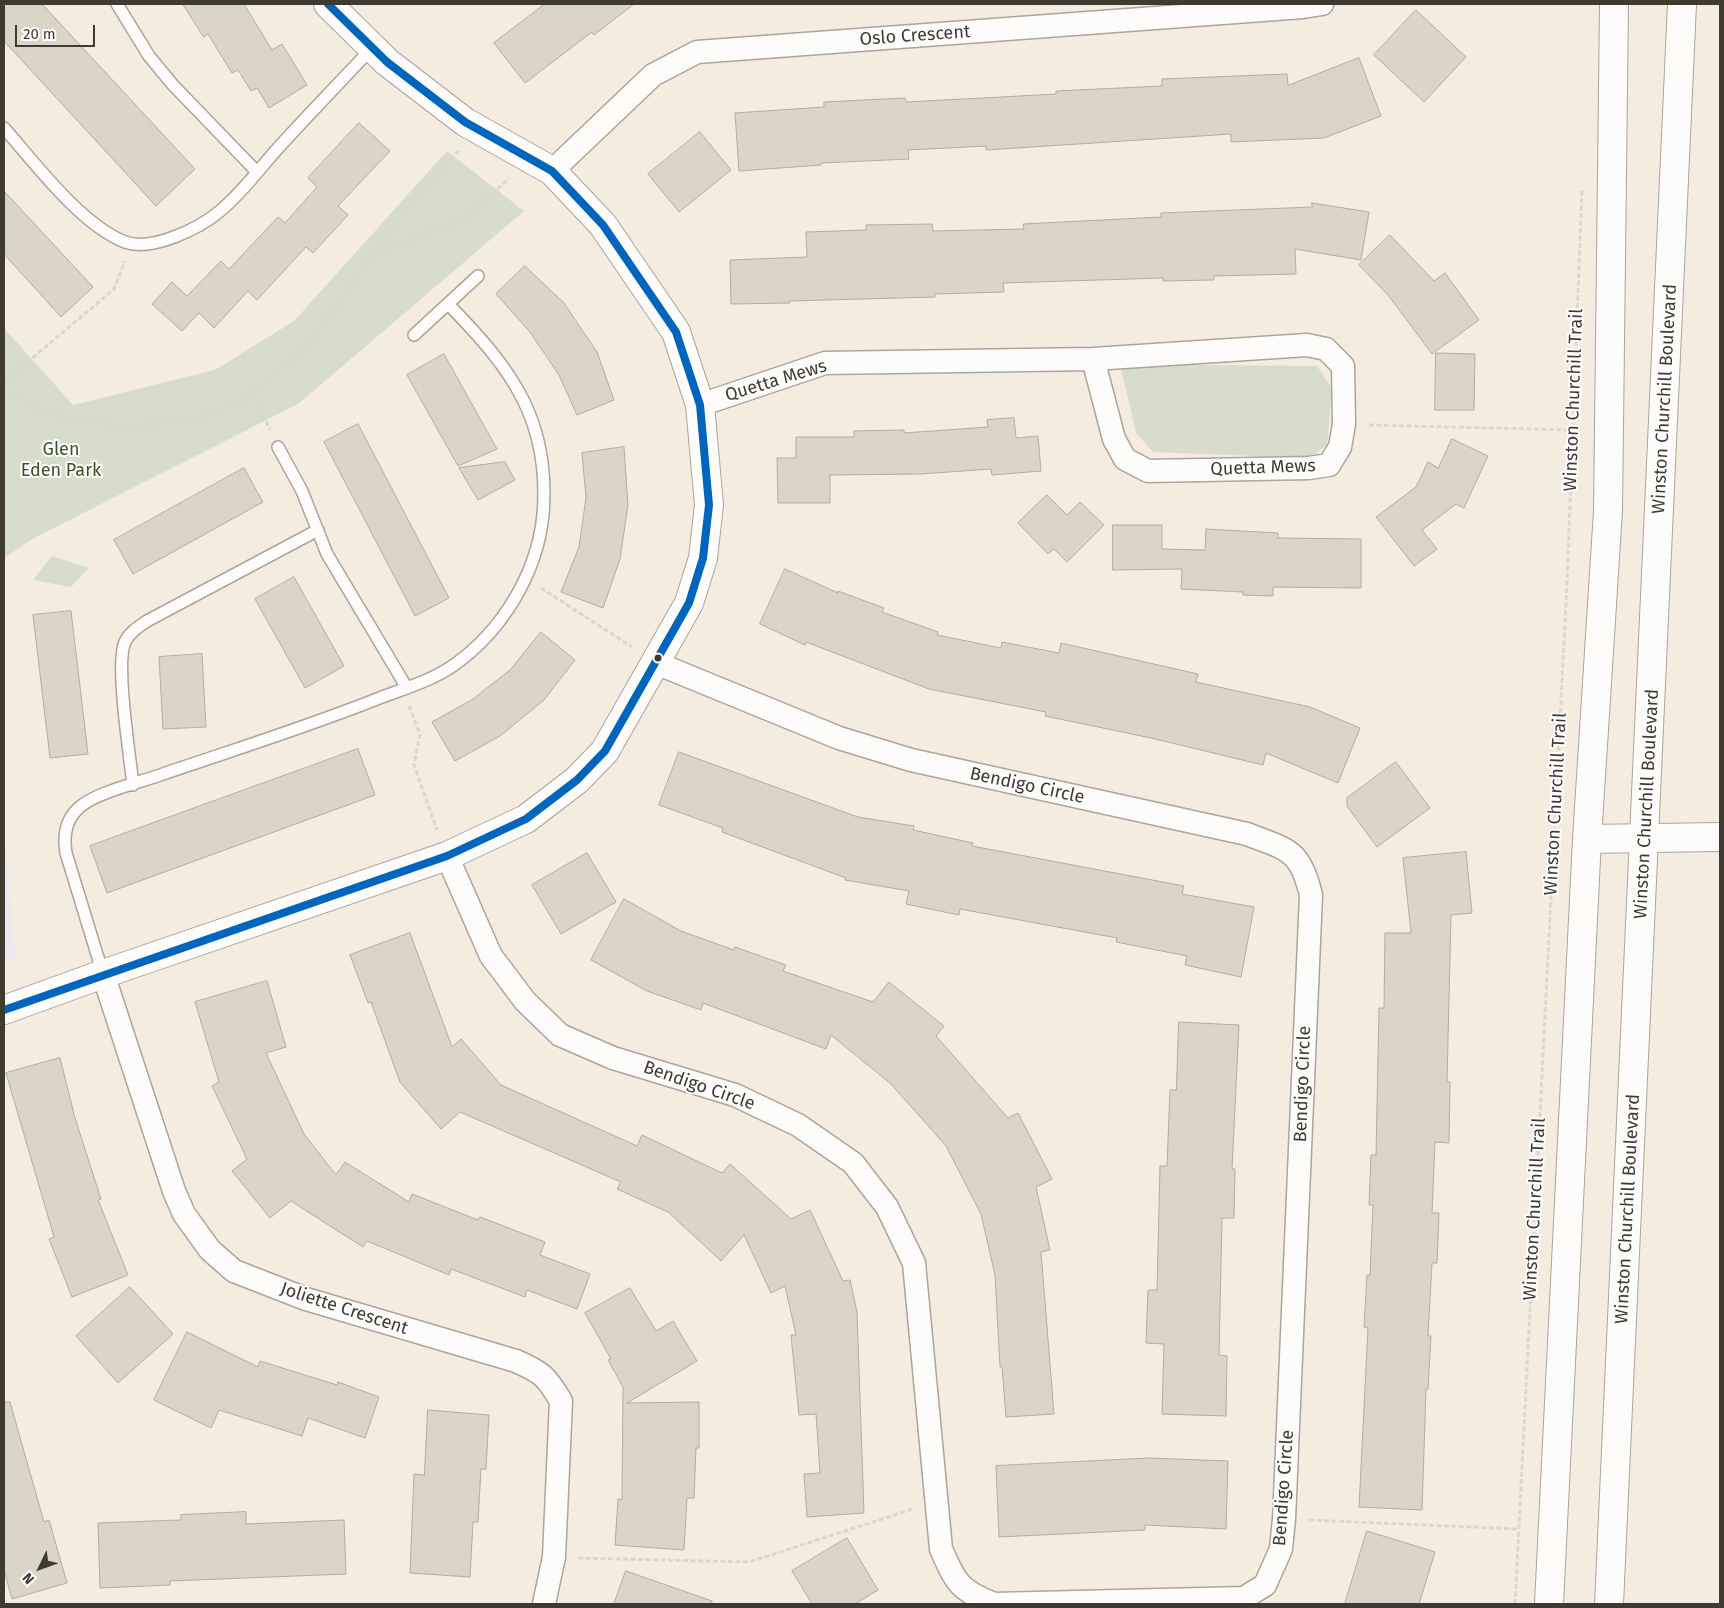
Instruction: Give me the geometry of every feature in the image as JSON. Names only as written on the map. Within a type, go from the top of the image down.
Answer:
[{"type":"main road","points":[[4,1010],[102,974],[447,856],[526,819],[577,780],[605,751],[689,603],[703,558],[709,504],[700,405],[676,332],[603,225],[552,171],[520,155],[479,129],[387,62],[328,4]]},
{"type":"main road","points":[[1550,1604],[1587,839],[1608,511],[1614,4]]},
{"type":"main road","name":"Winston Churchill Boulevard","points":[[1609,1604],[1682,4]]},
{"type":"main road","points":[[1587,839],[1720,837]]},
{"type":"street","name":"Oslo Crescent","points":[[552,171],[653,75],[698,52],[1303,7],[1322,4]]},
{"type":"street","name":"Quetta Mews","points":[[700,405],[825,362],[1093,359],[1308,345],[1326,349],[1343,366],[1344,424],[1340,447],[1329,465],[1309,468],[1148,471],[1125,459],[1114,439],[1093,359]]},
{"type":"street","name":"Bendigo Circle","points":[[447,856],[492,956],[525,1001],[560,1035],[612,1058],[735,1095],[798,1125],[853,1162],[887,1207],[914,1263],[941,1549],[953,1576],[969,1594],[994,1604],[1244,1598],[1265,1585],[1282,1549],[1284,1519],[1311,895],[1305,869],[1289,850],[1247,834],[911,760],[839,738],[656,663]]},
{"type":"street","name":"Joliette Crescent","points":[[102,974],[174,1191],[184,1214],[210,1250],[234,1271],[306,1299],[516,1361],[540,1372],[551,1384],[561,1401],[554,1557],[544,1604]]},
{"type":"lane","points":[[117,4],[159,68],[257,172]]},
{"type":"lane","points":[[4,128],[52,183],[87,216],[104,229],[131,243],[158,242],[199,225],[230,202],[373,47]]},
{"type":"lane","points":[[414,335],[478,276]]},
{"type":"lane","points":[[102,974],[66,853],[64,839],[66,826],[81,806],[133,785],[360,706],[444,671],[472,651],[489,633],[525,579],[538,541],[544,493],[542,457],[537,433],[518,388],[494,352],[448,304]]},
{"type":"lane","points":[[278,447],[302,491],[334,566],[405,688]]},
{"type":"lane","points":[[133,785],[121,666],[124,642],[131,633],[147,621],[318,530]]},
{"type":"path","points":[[4,390],[48,414],[126,427],[200,419],[253,394],[317,333],[406,206],[479,129]]},
{"type":"path","points":[[372,254],[470,216],[509,180],[520,155]]},
{"type":"path","name":"Winston Churchill Trail","points":[[1515,1604],[1573,430],[1582,182]]},
{"type":"path","points":[[4,382],[114,289],[131,243]]},
{"type":"path","points":[[253,394],[278,447]]},
{"type":"path","points":[[1344,424],[1573,430]]},
{"type":"path","points":[[525,579],[656,663]]},
{"type":"path","points":[[405,688],[420,734],[414,765],[447,856]]},
{"type":"path","points":[[554,1557],[749,1562],[935,1501]]},
{"type":"path","points":[[1284,1519],[1518,1529]]},
{"type":"shaded area","points":[[4,835],[16,959],[4,963]]},
{"type":"green space","name":"Glen Eden Park","points":[[447,151],[524,211],[298,404],[34,538],[4,558],[4,328],[73,405],[215,370],[294,321]]},
{"type":"green space","points":[[1120,364],[1317,366],[1332,388],[1327,445],[1310,458],[1153,452],[1136,433]]},
{"type":"green space","points":[[52,556],[89,568],[71,587],[33,580]]},
{"type":"building","points":[[4,4],[42,4],[195,169],[156,206],[4,41]]},
{"type":"building","points":[[183,4],[244,4],[272,50],[282,44],[307,85],[269,108],[257,88],[251,91],[238,70],[232,73],[208,34],[204,37]]},
{"type":"building","points":[[545,4],[634,4],[594,35],[592,32],[525,83],[494,43]]},
{"type":"building","points":[[1416,10],[1466,57],[1424,102],[1374,55]]},
{"type":"building","points":[[1359,58],[1381,116],[1324,138],[1231,142],[1231,134],[986,150],[986,146],[908,150],[909,159],[821,163],[821,165],[739,171],[735,113],[824,107],[824,102],[905,98],[906,102],[1056,94],[1056,91],[1162,86],[1162,79],[1287,74],[1288,85]]},
{"type":"building","points":[[359,123],[390,151],[338,206],[348,215],[313,253],[306,247],[257,300],[248,291],[214,328],[199,313],[182,331],[152,304],[172,282],[187,296],[221,261],[229,269],[278,217],[285,223],[317,187],[308,178]]},
{"type":"building","points":[[700,132],[731,170],[679,212],[648,174]]},
{"type":"building","points":[[4,191],[93,287],[61,317],[4,254]]},
{"type":"building","points":[[1312,203],[1369,212],[1361,260],[1295,249],[1296,274],[1214,276],[1214,280],[1163,281],[1163,278],[1003,283],[1004,292],[935,294],[935,297],[731,304],[730,260],[807,257],[806,232],[866,230],[866,225],[932,224],[933,231],[1024,229],[1023,224],[1161,217],[1161,213],[1312,207]]},
{"type":"building","points":[[1390,235],[1434,281],[1445,273],[1479,320],[1432,354],[1388,295],[1359,265]]},
{"type":"building","points":[[525,266],[564,303],[597,352],[614,400],[577,415],[559,375],[530,332],[496,294]]},
{"type":"building","points":[[1436,353],[1475,354],[1474,410],[1435,410]]},
{"type":"building","points":[[444,354],[497,449],[458,466],[407,375]]},
{"type":"building","points":[[1014,418],[1016,438],[1038,436],[1041,471],[992,475],[991,469],[921,474],[830,475],[830,503],[778,503],[777,458],[796,458],[796,437],[854,437],[854,431],[904,430],[904,433],[988,427],[987,420]]},
{"type":"building","points":[[358,424],[449,598],[415,616],[324,442]]},
{"type":"building","points":[[1452,439],[1488,456],[1464,508],[1456,504],[1422,530],[1437,549],[1414,566],[1376,517],[1416,487],[1428,462],[1438,468]]},
{"type":"building","points":[[624,447],[628,505],[620,559],[603,608],[561,592],[579,547],[586,498],[582,453]]},
{"type":"building","points":[[505,462],[515,480],[478,500],[459,468]]},
{"type":"building","points":[[244,468],[263,502],[133,574],[114,540]]},
{"type":"building","points":[[1047,495],[1067,515],[1080,502],[1104,525],[1067,562],[1054,549],[1048,554],[1018,523]]},
{"type":"building","points":[[1113,525],[1162,525],[1162,549],[1205,550],[1206,529],[1278,533],[1278,538],[1361,539],[1361,588],[1273,587],[1273,596],[1243,595],[1243,592],[1181,589],[1182,569],[1113,570]]},
{"type":"building","points":[[785,569],[838,593],[838,591],[884,608],[882,612],[938,632],[937,635],[1001,648],[1002,642],[1059,653],[1061,643],[1198,674],[1196,682],[1310,707],[1360,728],[1338,783],[1266,753],[1263,765],[1151,738],[1045,716],[1046,712],[929,689],[806,642],[805,645],[760,624]]},
{"type":"building","points":[[294,577],[344,666],[305,688],[255,599]]},
{"type":"building","points":[[71,611],[88,754],[50,758],[33,615]]},
{"type":"building","points":[[541,632],[575,660],[544,700],[500,736],[455,761],[432,722],[473,699],[510,670]]},
{"type":"building","points":[[202,654],[206,727],[163,729],[159,657]]},
{"type":"building","points":[[358,749],[375,795],[107,893],[90,846]]},
{"type":"building","points":[[679,752],[858,817],[914,826],[913,830],[973,843],[972,846],[1184,886],[1182,894],[1254,907],[1241,977],[1185,965],[1187,956],[1116,942],[1117,938],[960,909],[959,915],[906,904],[909,891],[845,880],[846,878],[722,832],[723,828],[659,805]]},
{"type":"building","points":[[1396,762],[1430,808],[1377,847],[1347,806],[1347,798]]},
{"type":"building","points":[[1466,852],[1472,913],[1451,915],[1447,1082],[1450,1082],[1449,1143],[1435,1142],[1432,1213],[1439,1213],[1437,1263],[1432,1263],[1428,1336],[1431,1336],[1428,1389],[1426,1389],[1422,1510],[1359,1507],[1368,1328],[1364,1327],[1367,1275],[1370,1275],[1373,1205],[1369,1205],[1371,1155],[1376,1155],[1379,1008],[1384,1008],[1385,933],[1411,933],[1403,858]]},
{"type":"building","points":[[587,853],[616,902],[561,934],[532,885]]},
{"type":"building","points":[[624,899],[681,931],[734,950],[735,947],[786,965],[783,971],[873,1002],[889,982],[944,1026],[936,1036],[1008,1118],[1018,1113],[1052,1179],[1036,1187],[1050,1250],[1041,1252],[1054,1414],[1006,1417],[1002,1367],[1000,1367],[995,1275],[981,1214],[946,1146],[891,1084],[831,1035],[826,1049],[703,1003],[701,1010],[647,991],[591,960]]},
{"type":"building","points":[[410,933],[452,1047],[461,1039],[501,1085],[637,1146],[642,1135],[722,1173],[730,1164],[791,1219],[810,1210],[843,1281],[850,1280],[857,1312],[864,1513],[807,1517],[804,1474],[820,1473],[816,1414],[799,1415],[791,1335],[796,1335],[785,1286],[771,1293],[744,1235],[721,1261],[668,1212],[617,1189],[621,1182],[460,1112],[441,1129],[400,1082],[371,1002],[368,1003],[350,955]]},
{"type":"building","points":[[267,981],[286,1047],[266,1053],[304,1134],[336,1175],[345,1162],[409,1202],[412,1194],[478,1220],[480,1217],[545,1242],[540,1255],[590,1274],[577,1309],[527,1290],[525,1297],[451,1269],[449,1275],[367,1241],[363,1247],[291,1201],[270,1218],[232,1171],[247,1159],[212,1086],[219,1082],[195,1002]]},
{"type":"building","points":[[1179,1022],[1239,1025],[1232,1169],[1235,1169],[1234,1218],[1222,1218],[1219,1355],[1227,1356],[1226,1416],[1162,1414],[1164,1344],[1146,1343],[1148,1290],[1157,1290],[1160,1166],[1167,1166],[1170,1090],[1176,1090]]},
{"type":"building","points":[[60,1058],[75,1118],[101,1199],[98,1200],[128,1275],[72,1297],[49,1239],[54,1237],[6,1073]]},
{"type":"building","points":[[130,1287],[173,1334],[118,1383],[76,1336]]},
{"type":"building","points":[[630,1288],[656,1331],[673,1321],[697,1361],[627,1403],[699,1402],[699,1448],[696,1448],[694,1498],[687,1498],[684,1550],[615,1545],[618,1499],[622,1500],[623,1387],[608,1360],[611,1359],[585,1313]]},
{"type":"building","points":[[187,1332],[258,1367],[260,1361],[337,1385],[338,1382],[379,1397],[365,1438],[308,1418],[302,1436],[219,1410],[211,1428],[154,1400]]},
{"type":"building","points":[[10,1402],[44,1522],[49,1520],[67,1583],[12,1599],[4,1570],[4,1403]]},
{"type":"building","points":[[428,1410],[489,1415],[486,1469],[481,1469],[478,1522],[473,1522],[470,1577],[410,1573],[414,1474],[424,1475]]},
{"type":"building","points":[[1149,1458],[1228,1461],[1226,1529],[1145,1525],[1145,1530],[999,1537],[996,1466]]},
{"type":"building","points":[[246,1512],[246,1524],[344,1520],[346,1574],[170,1581],[170,1585],[100,1588],[98,1523],[181,1520],[181,1515]]},
{"type":"building","points":[[1367,1531],[1435,1552],[1419,1604],[1345,1604]]},
{"type":"building","points":[[847,1538],[878,1590],[855,1604],[812,1604],[792,1571]]},
{"type":"building","points":[[626,1571],[712,1601],[712,1604],[614,1604]]},
{"type":"transit line","points":[[4,1010],[447,856],[526,819],[577,780],[605,751],[689,603],[703,558],[709,505],[700,405],[676,332],[603,225],[552,171],[465,122],[387,62],[328,4]]}]
